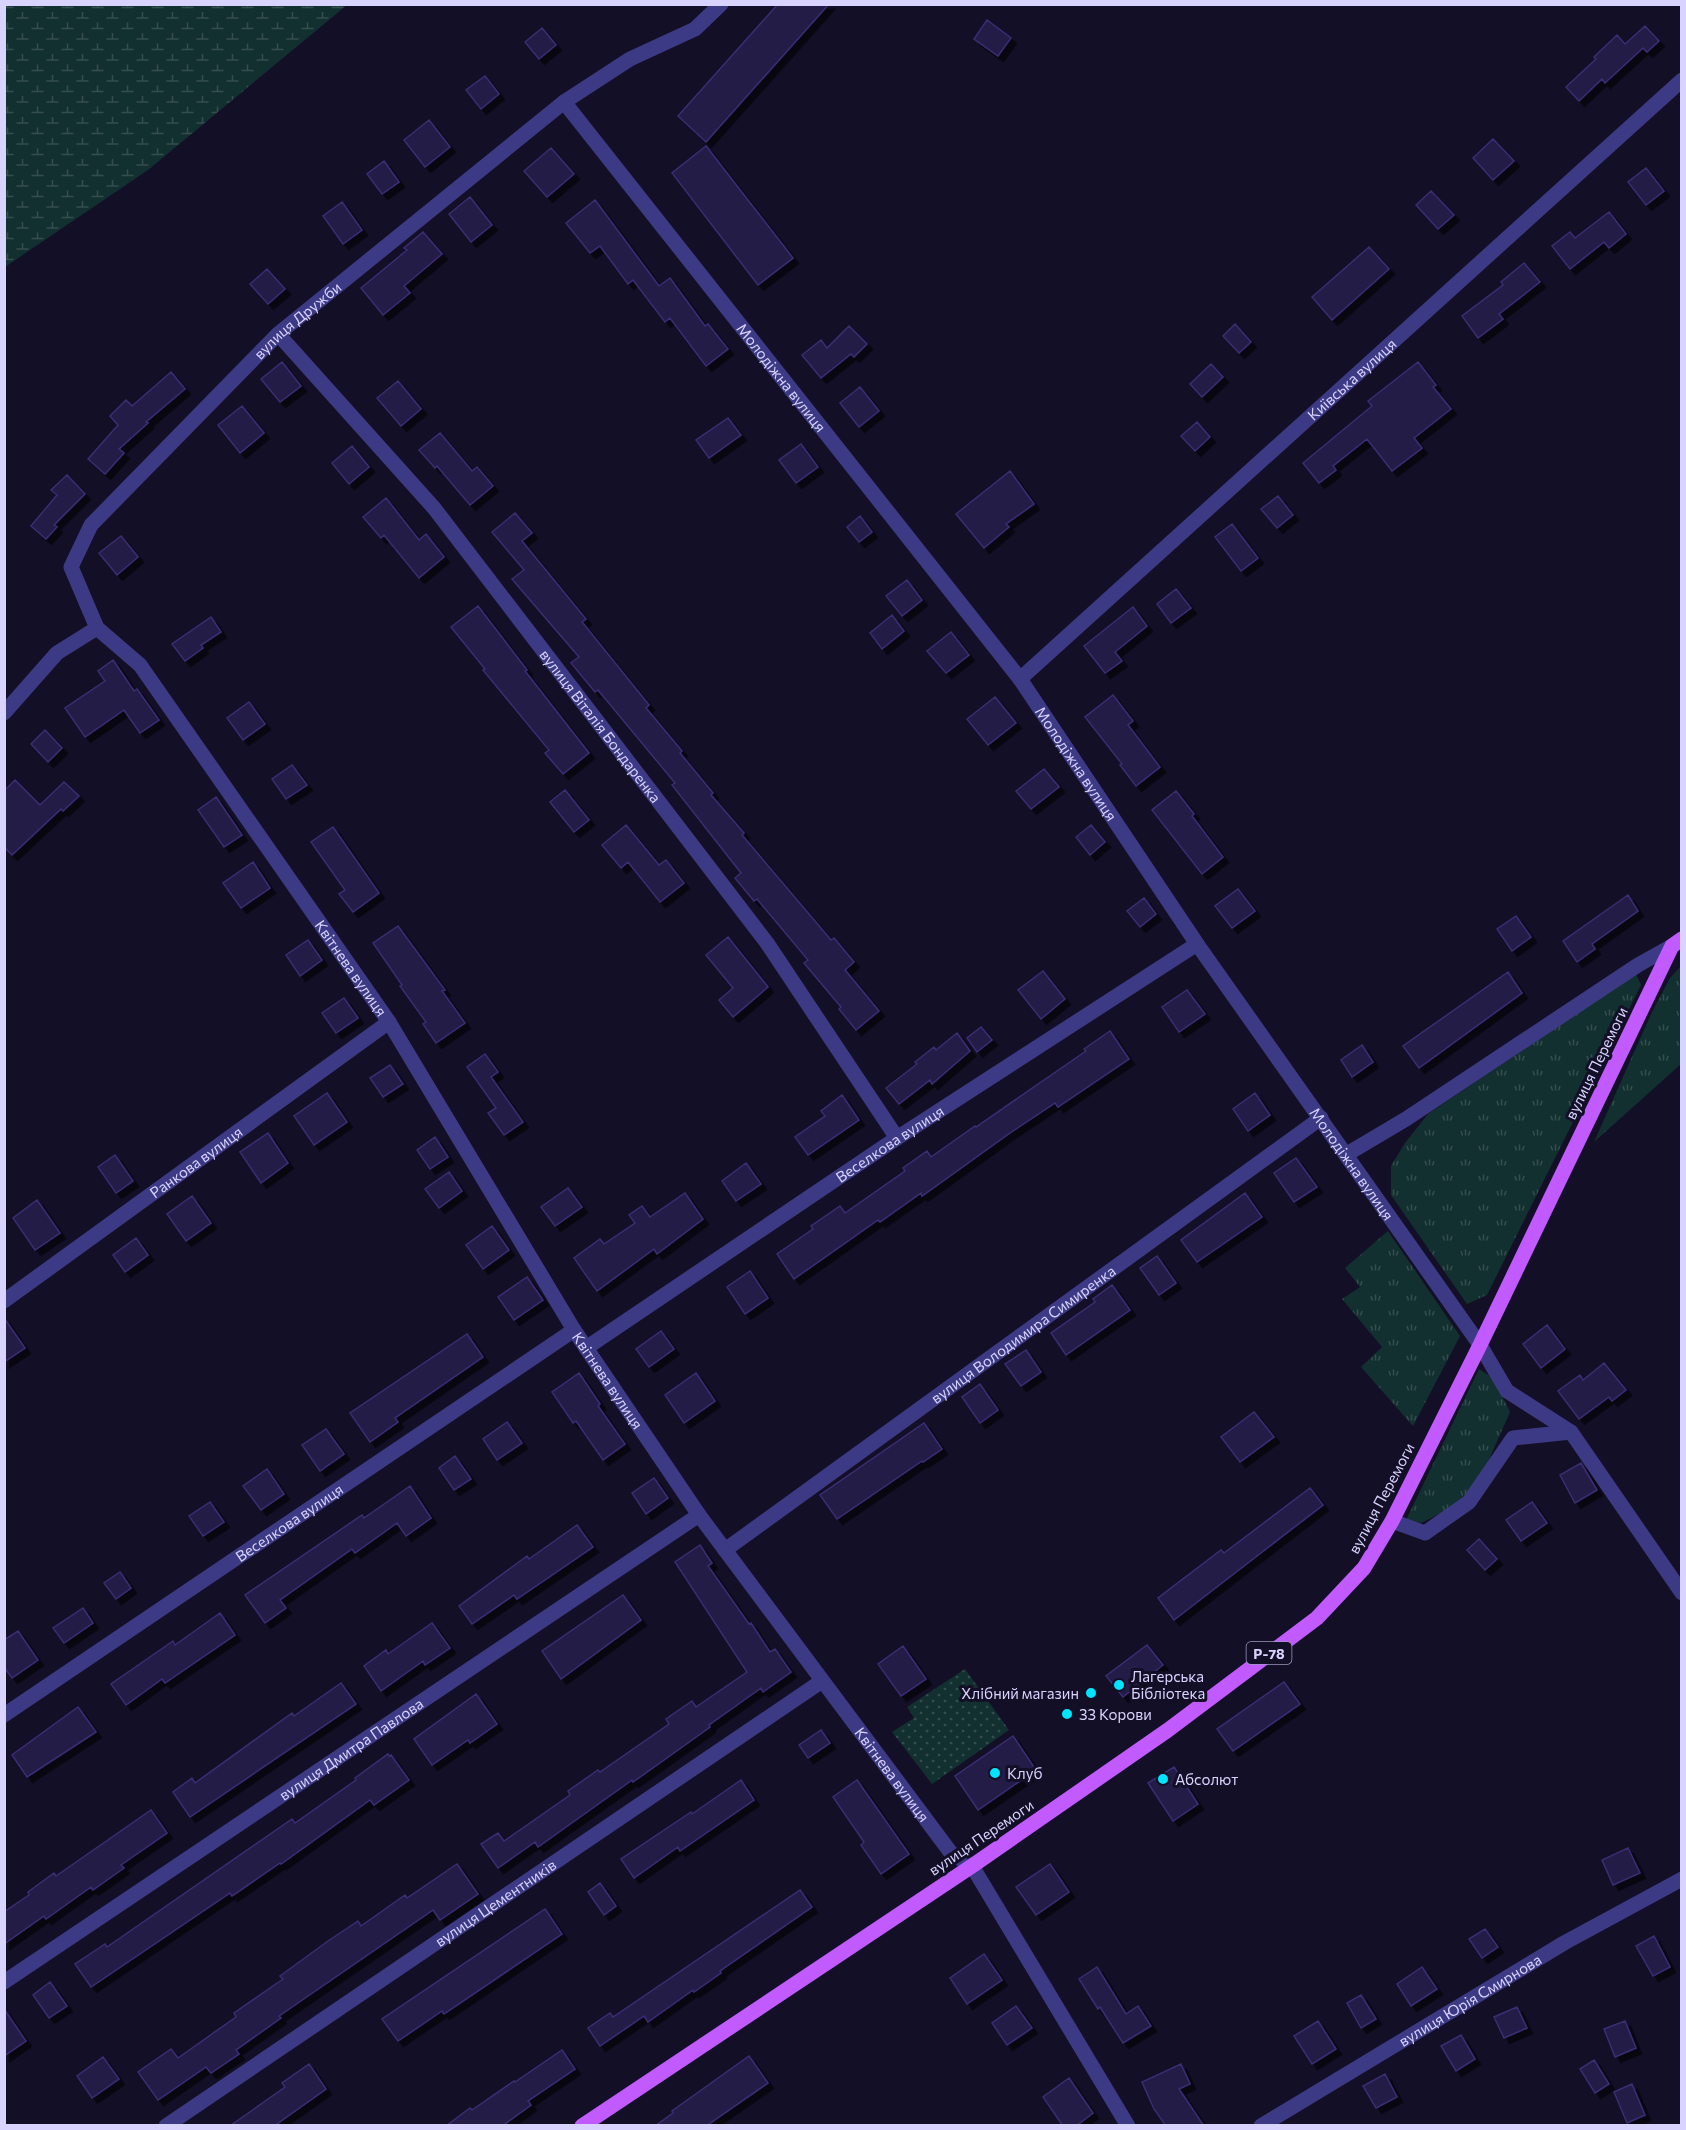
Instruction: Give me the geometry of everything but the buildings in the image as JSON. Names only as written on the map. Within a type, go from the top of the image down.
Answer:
[{"type":"main road","name":"вулиця Перемоги","points":[[582,2126],[972,1866],[1167,1730],[1317,1618],[1364,1568],[1392,1521],[1480,1345],[1677,942]]},
{"type":"street","name":"вулиця Дружби","points":[[97,628],[71,567],[91,525],[278,334],[564,102],[630,59],[695,29],[720,4]]},
{"type":"street","name":"Київська вулиця","points":[[1020,679],[1682,81]]},
{"type":"street","name":"Молодіжна вулиця","points":[[564,102],[1020,679],[1197,944],[1480,1345],[1507,1391],[1571,1432],[1682,1593]]},
{"type":"street","name":"вулиця Віталія Бондаренка","points":[[278,334],[441,517],[767,943],[897,1138]]},
{"type":"street","points":[[4,712],[57,653],[97,628]]},
{"type":"street","name":"Квітнева вулиця","points":[[97,628],[140,665],[389,1022],[574,1330],[699,1515],[951,1852],[972,1866],[1128,2126]]},
{"type":"street","points":[[1347,1154],[1406,1119],[1638,965],[1677,942]]},
{"type":"street","name":"Веселкова вулиця","points":[[586,1348],[897,1138],[1197,944]]},
{"type":"street","name":"Ранкова вулиця","points":[[4,1301],[389,1022]]},
{"type":"street","name":"вулиця Володимира Симиренка","points":[[725,1550],[1321,1118]]},
{"type":"street","name":"Веселкова вулиця","points":[[4,1715],[574,1330]]},
{"type":"street","points":[[1392,1521],[1425,1533],[1469,1502],[1513,1438],[1571,1432]]},
{"type":"street","name":"вулиця Дмитра Павлова","points":[[4,1982],[699,1515]]},
{"type":"street","name":"вулиця Цементників","points":[[166,2126],[822,1681]]},
{"type":"street","name":"вулиця Юрія Смирнова","points":[[1261,2126],[1564,1943],[1682,1879]]},
{"type":"green space","points":[[5,4],[347,5],[148,170],[5,267]]},
{"type":"green space","points":[[1681,966],[1681,1064],[1594,1142],[1652,1012],[1670,978]]},
{"type":"green space","points":[[1636,974],[1641,985],[1487,1295],[1467,1304],[1391,1195],[1391,1166],[1405,1143],[1428,1114]]},
{"type":"green space","points":[[1388,1231],[1460,1336],[1413,1426],[1361,1367],[1382,1347],[1342,1299],[1360,1287],[1345,1268]]},
{"type":"green space","points":[[1479,1369],[1493,1378],[1510,1412],[1487,1464],[1467,1494],[1441,1513],[1421,1523],[1406,1520]]},
{"type":"green space","points":[[965,1669],[1009,1730],[932,1784],[892,1732],[914,1718],[907,1707]]},
{"type":"place","name":"Лагерська Бібліотека","points":[[1119,1685]]},
{"type":"place","name":"Хлібний магазин","points":[[1091,1693]]},
{"type":"place","name":"33 Корови","points":[[1067,1714]]},
{"type":"place","name":"Клуб","points":[[995,1773]]},
{"type":"place","name":"Абсолют","points":[[1163,1779]]}]
